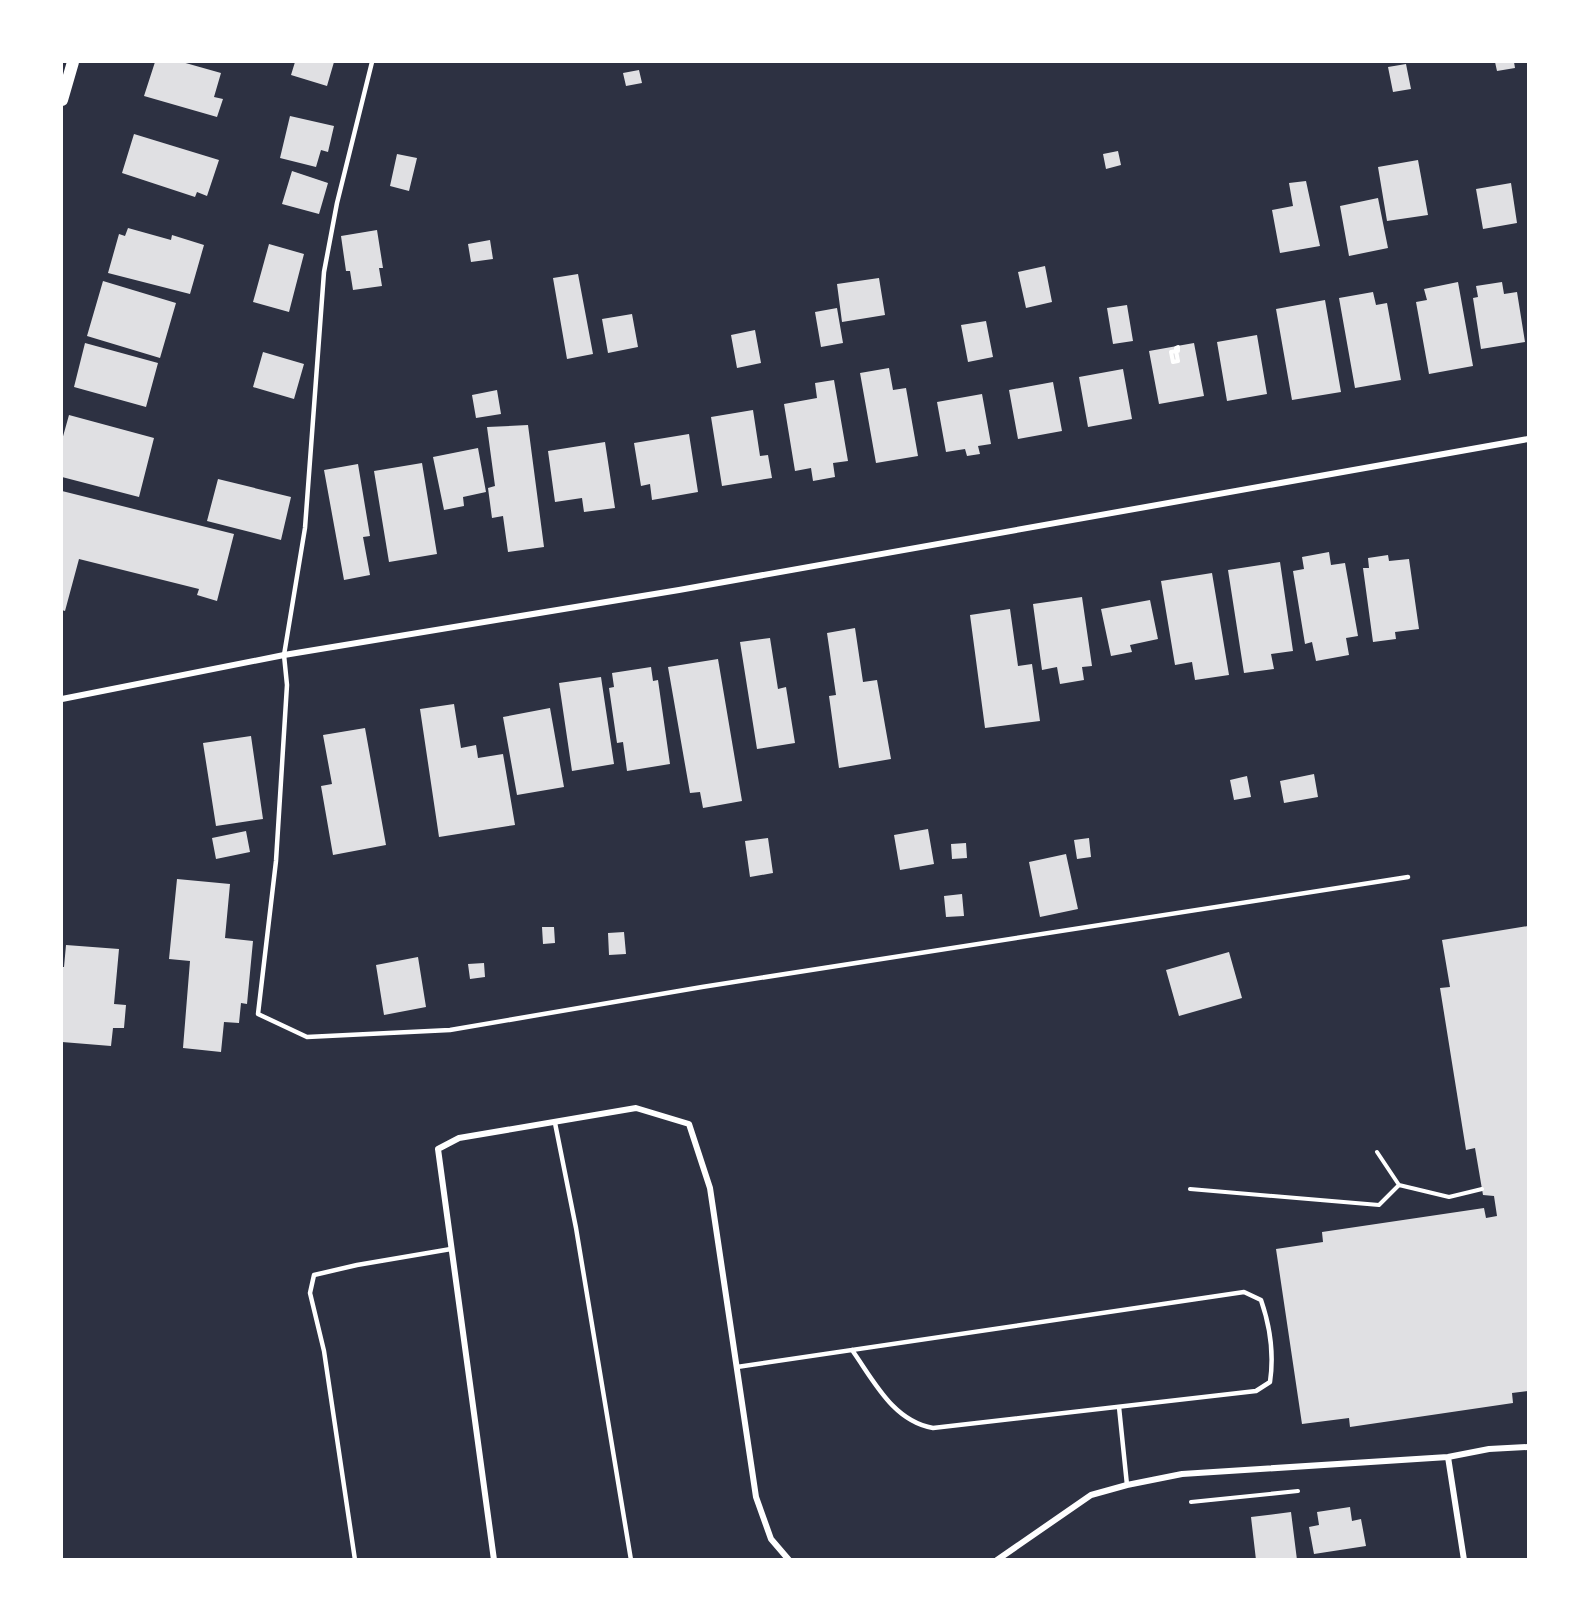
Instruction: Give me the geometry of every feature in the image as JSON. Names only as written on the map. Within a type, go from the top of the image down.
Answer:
[{"type":"main road","points":[[62,100],[73,62]]},
{"type":"street","points":[[62,699],[284,656],[691,588],[1528,439]]},
{"type":"street","points":[[494,1560],[438,1149],[459,1138],[636,1108],[688,1124],[710,1188],[756,1497],[771,1539],[789,1560]]},
{"type":"street","points":[[997,1560],[1091,1495],[1127,1485],[1182,1474],[1448,1457],[1489,1449],[1528,1447]]},
{"type":"street","points":[[1448,1457],[1464,1560]]},
{"type":"lane","points":[[372,62],[337,203],[324,272],[305,528],[284,656],[287,685],[276,861],[258,1014],[307,1037],[450,1030],[713,985],[1408,877]]},
{"type":"lane","points":[[555,1123],[576,1228],[632,1560]]},
{"type":"lane","points":[[355,1560],[324,1351],[310,1293],[314,1275],[357,1265],[451,1249]]},
{"type":"lane","points":[[737,1367],[1244,1292],[1261,1300],[1268,1319],[1272,1366],[1270,1382],[1256,1391],[933,1428],[919,1426],[894,1409],[852,1350]]},
{"type":"lane","points":[[1119,1407],[1127,1485]]},
{"type":"path","points":[[1377,1152],[1399,1185],[1449,1197],[1482,1189]]},
{"type":"path","points":[[1190,1189],[1379,1204],[1399,1185]]},
{"type":"building","points":[[155,62],[182,62],[221,73],[214,97],[223,99],[217,117],[144,96]]},
{"type":"building","points":[[295,62],[334,62],[327,86],[291,75]]},
{"type":"building","points":[[1495,62],[1514,62],[1515,68],[1497,71]]},
{"type":"building","points":[[1406,64],[1411,89],[1393,92],[1388,67]]},
{"type":"building","points":[[639,70],[642,83],[626,86],[623,73]]},
{"type":"building","points":[[290,116],[334,126],[328,152],[321,150],[316,167],[280,158]]},
{"type":"building","points":[[134,134],[219,160],[207,196],[197,192],[195,197],[122,173]]},
{"type":"building","points":[[1118,151],[1121,165],[1106,169],[1103,154]]},
{"type":"building","points":[[397,154],[417,158],[409,191],[390,186]]},
{"type":"building","points":[[1418,160],[1428,215],[1387,221],[1378,167]]},
{"type":"building","points":[[292,171],[328,183],[319,214],[282,204]]},
{"type":"building","points":[[1306,181],[1320,246],[1280,253],[1272,210],[1293,206],[1289,183]]},
{"type":"building","points":[[1511,183],[1517,223],[1483,229],[1476,189]]},
{"type":"building","points":[[1378,198],[1388,248],[1349,256],[1340,206]]},
{"type":"building","points":[[128,228],[171,240],[172,235],[204,245],[190,294],[108,273],[119,234],[125,236]]},
{"type":"building","points":[[377,230],[383,268],[379,268],[382,286],[353,290],[350,271],[346,271],[341,236]]},
{"type":"building","points":[[490,240],[493,259],[471,262],[468,244]]},
{"type":"building","points":[[269,244],[304,254],[289,312],[253,302]]},
{"type":"building","points":[[1045,266],[1052,302],[1026,308],[1018,272]]},
{"type":"building","points":[[578,274],[593,354],[567,359],[553,278]]},
{"type":"building","points":[[879,278],[885,315],[842,322],[837,284]]},
{"type":"building","points":[[103,281],[176,303],[160,358],[87,336]]},
{"type":"building","points":[[1458,282],[1473,366],[1429,374],[1416,302],[1427,300],[1424,289]]},
{"type":"building","points":[[1502,282],[1504,294],[1517,292],[1525,342],[1481,349],[1473,298],[1478,297],[1476,286]]},
{"type":"building","points":[[1373,292],[1376,305],[1387,303],[1401,380],[1355,388],[1339,298]]},
{"type":"building","points":[[1325,300],[1341,392],[1292,400],[1276,309]]},
{"type":"building","points":[[1127,305],[1133,341],[1113,344],[1107,308]]},
{"type":"building","points":[[837,308],[843,343],[821,347],[815,312]]},
{"type":"building","points":[[632,314],[638,347],[608,353],[602,319]]},
{"type":"building","points":[[986,321],[993,357],[968,362],[961,325]]},
{"type":"building","points":[[755,330],[761,363],[737,368],[731,335]]},
{"type":"building","points":[[1257,335],[1267,394],[1227,401],[1217,342]]},
{"type":"building","points":[[85,343],[158,363],[146,407],[74,387]]},
{"type":"building","points":[[1194,343],[1204,396],[1159,404],[1149,351]]},
{"type":"building","points":[[263,352],[304,364],[294,399],[253,387]]},
{"type":"building","points":[[889,368],[893,390],[906,388],[918,456],[876,463],[860,373]]},
{"type":"building","points":[[1123,369],[1132,419],[1088,427],[1079,377]]},
{"type":"building","points":[[834,380],[848,461],[833,463],[835,477],[813,481],[811,468],[795,471],[784,404],[817,398],[815,383]]},
{"type":"building","points":[[1053,382],[1062,431],[1018,439],[1009,390]]},
{"type":"building","points":[[497,390],[501,414],[476,418],[472,395]]},
{"type":"building","points":[[982,394],[991,444],[978,446],[980,454],[967,456],[965,449],[946,452],[937,402]]},
{"type":"building","points":[[753,410],[760,456],[768,455],[772,478],[722,486],[711,417]]},
{"type":"building","points":[[69,415],[154,438],[139,497],[62,477],[62,440]]},
{"type":"building","points":[[528,425],[544,547],[508,552],[503,516],[492,518],[488,488],[495,486],[487,427]]},
{"type":"building","points":[[689,434],[698,492],[652,500],[650,484],[641,486],[634,443]]},
{"type":"building","points":[[605,442],[615,508],[584,512],[582,498],[555,502],[548,451]]},
{"type":"building","points":[[478,448],[486,492],[463,497],[464,506],[444,510],[433,457]]},
{"type":"building","points":[[422,463],[437,554],[389,562],[374,471]]},
{"type":"building","points":[[358,464],[370,536],[363,537],[370,575],[344,580],[324,470]]},
{"type":"building","points":[[218,479],[291,497],[281,540],[207,521]]},
{"type":"building","points":[[62,491],[234,534],[217,601],[197,595],[199,589],[79,559],[65,611],[62,610]]},
{"type":"building","points":[[1329,552],[1331,565],[1345,563],[1358,636],[1346,638],[1349,655],[1316,661],[1312,642],[1305,644],[1293,571],[1304,569],[1302,557]]},
{"type":"building","points":[[1388,555],[1389,561],[1409,559],[1419,629],[1395,632],[1396,639],[1373,642],[1363,568],[1369,568],[1368,558]]},
{"type":"building","points":[[1280,562],[1293,651],[1271,654],[1274,669],[1244,673],[1228,570]]},
{"type":"building","points":[[1212,573],[1229,675],[1195,680],[1192,662],[1175,665],[1161,581]]},
{"type":"building","points":[[1082,597],[1092,666],[1082,667],[1084,680],[1060,684],[1057,667],[1042,670],[1033,604]]},
{"type":"building","points":[[1150,600],[1158,639],[1130,645],[1132,652],[1111,656],[1101,609]]},
{"type":"building","points":[[1010,609],[1018,666],[1032,664],[1040,721],[985,728],[970,615]]},
{"type":"building","points":[[855,628],[863,682],[877,680],[891,759],[839,768],[829,696],[836,695],[827,633]]},
{"type":"building","points":[[770,638],[778,689],[786,687],[795,743],[757,749],[740,642]]},
{"type":"building","points":[[718,659],[742,801],[703,808],[700,792],[690,793],[668,667]]},
{"type":"building","points":[[651,667],[653,681],[658,680],[670,764],[627,771],[623,742],[617,743],[609,688],[614,687],[612,673]]},
{"type":"building","points":[[601,677],[614,764],[572,771],[559,683]]},
{"type":"building","points":[[454,704],[461,748],[476,745],[478,758],[503,754],[515,825],[439,837],[420,709]]},
{"type":"building","points":[[550,708],[564,787],[517,795],[503,717]]},
{"type":"building","points":[[365,728],[386,845],[333,855],[321,786],[332,784],[323,735]]},
{"type":"building","points":[[251,736],[263,819],[216,826],[203,743]]},
{"type":"building","points":[[1314,774],[1318,797],[1284,803],[1280,781]]},
{"type":"building","points":[[1247,776],[1251,797],[1234,800],[1230,780]]},
{"type":"building","points":[[928,829],[934,864],[900,870],[894,835]]},
{"type":"building","points":[[246,831],[250,852],[216,859],[212,838]]},
{"type":"building","points":[[768,838],[773,873],[750,877],[745,841]]},
{"type":"building","points":[[1089,838],[1091,857],[1077,859],[1074,840]]},
{"type":"building","points":[[966,843],[967,858],[952,859],[951,844]]},
{"type":"building","points":[[1066,854],[1078,909],[1040,917],[1029,862]]},
{"type":"building","points":[[177,879],[230,884],[225,938],[253,941],[247,1004],[241,1003],[239,1023],[224,1022],[221,1052],[183,1048],[190,961],[169,959]]},
{"type":"building","points":[[962,894],[964,916],[946,917],[944,896]]},
{"type":"building","points":[[1528,926],[1528,1391],[1512,1393],[1513,1403],[1350,1427],[1349,1418],[1302,1424],[1276,1249],[1323,1242],[1322,1232],[1484,1208],[1486,1218],[1497,1216],[1494,1196],[1483,1195],[1475,1148],[1466,1150],[1440,988],[1450,987],[1442,940]]},
{"type":"building","points":[[542,927],[554,927],[555,943],[543,944]]},
{"type":"building","points":[[624,932],[626,954],[609,955],[608,933]]},
{"type":"building","points":[[66,945],[119,949],[114,1004],[126,1005],[124,1028],[113,1028],[111,1046],[62,1042],[62,967],[64,967]]},
{"type":"building","points":[[1229,952],[1242,998],[1179,1016],[1166,970]]},
{"type":"building","points":[[418,957],[426,1007],[384,1015],[376,965]]},
{"type":"building","points":[[484,963],[485,977],[470,979],[468,964]]},
{"type":"building","points":[[1350,1507],[1352,1521],[1361,1519],[1366,1546],[1314,1554],[1309,1527],[1319,1525],[1317,1512]]},
{"type":"building","points":[[1291,1512],[1297,1560],[1256,1560],[1251,1517]]}]
